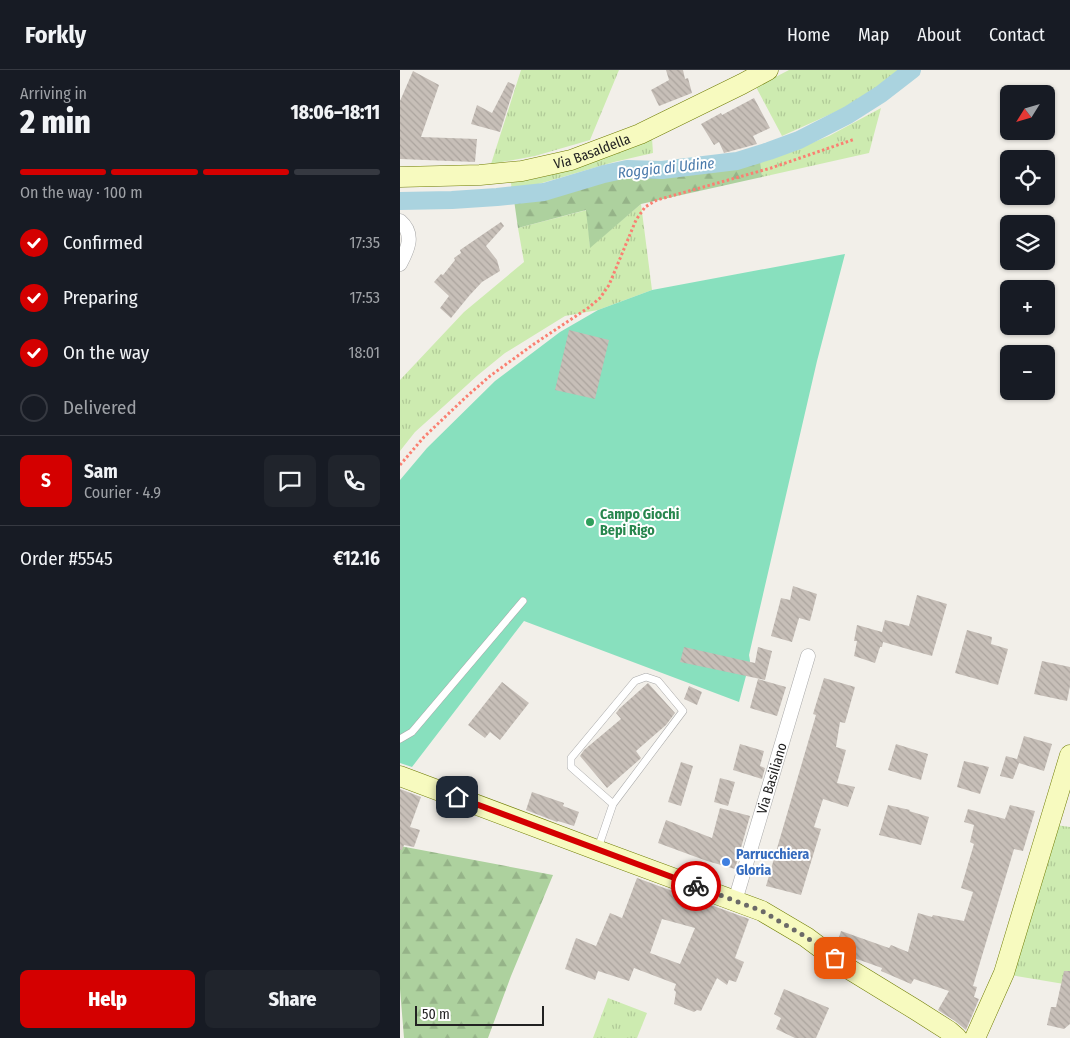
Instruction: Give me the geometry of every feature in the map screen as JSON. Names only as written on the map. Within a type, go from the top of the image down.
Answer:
[{"type":"street","name":"Via Basaldella","points":[[400,177],[480,175],[522,171],[571,160],[640,134],[760,73]]},
{"type":"street","points":[[400,221],[408,228],[409,237],[407,248],[400,264]]},
{"type":"street","name":"Via Basiliano","points":[[735,901],[808,656]]},
{"type":"street","points":[[976,1038],[1004,973],[1070,755]]},
{"type":"street","points":[[400,776],[762,911],[806,937],[849,969],[949,1031],[957,1038]]},
{"type":"lane","points":[[400,739],[412,732],[523,600]]},
{"type":"lane","points":[[597,850],[613,804],[683,711],[658,681],[646,677],[635,681],[571,758],[571,767],[613,804]]},
{"type":"path","points":[[400,465],[424,437],[490,376],[600,298],[608,285],[636,220],[645,207],[656,200],[771,168],[855,139]]},
{"type":"green space","points":[[521,70],[619,70],[590,140],[535,156],[491,164]]},
{"type":"green space","points":[[789,70],[902,70],[879,88],[842,109],[782,136],[756,87]]},
{"type":"green space","points":[[881,108],[869,153],[762,177],[760,159],[801,147],[829,136]]},
{"type":"green space","points":[[652,138],[653,153],[512,191],[511,183],[543,177],[576,167]]},
{"type":"green space","points":[[760,159],[762,177],[641,204],[590,248],[586,210],[518,228],[514,200],[543,198],[630,174],[663,175],[731,166]]},
{"type":"green space","points":[[641,204],[652,290],[598,310],[565,316],[505,353],[415,432],[400,451],[400,380],[464,312],[524,262],[518,228],[587,210],[590,247]]},
{"type":"green space","name":"Campo Giochi Bepi Rigo","points":[[845,254],[817,361],[749,655],[750,661],[739,702],[524,621],[412,767],[400,763],[400,480],[427,448],[495,381],[560,332],[598,310],[652,290]]},
{"type":"green space","points":[[1056,825],[1070,827],[1070,985],[1010,975]]},
{"type":"green space","points":[[400,846],[553,875],[511,976],[488,1038],[404,1038],[400,989]]},
{"type":"green space","points":[[608,998],[647,1013],[637,1038],[593,1038]]},
{"type":"building","points":[[666,70],[683,70],[685,79],[688,78],[692,93],[659,106],[651,90],[669,80]]},
{"type":"building","points":[[413,71],[439,85],[421,137],[477,139],[475,162],[400,159],[400,101]]},
{"type":"building","points":[[508,82],[515,85],[500,132],[471,124],[477,105],[492,113]]},
{"type":"building","points":[[754,98],[770,128],[753,136],[757,144],[724,153],[719,142],[714,145],[701,124]]},
{"type":"building","points":[[501,222],[504,226],[486,246],[497,260],[500,271],[482,282],[451,318],[440,308],[449,296],[434,282],[441,274],[443,275],[455,260],[454,258],[461,253],[460,250]]},
{"type":"building","points":[[569,330],[609,340],[595,399],[555,390]]},
{"type":"building","points":[[793,586],[817,594],[810,621],[799,618],[792,642],[771,636],[781,598],[790,600]]},
{"type":"building","points":[[917,595],[947,604],[932,656],[883,642],[875,663],[854,656],[857,641],[854,641],[857,625],[882,632],[885,620],[909,626]]},
{"type":"building","points":[[967,630],[992,637],[991,644],[1008,649],[998,685],[955,673]]},
{"type":"building","points":[[684,647],[755,663],[758,647],[772,651],[765,680],[680,662]]},
{"type":"building","points":[[1042,661],[1070,667],[1070,686],[1067,701],[1034,694]]},
{"type":"building","points":[[824,678],[855,687],[845,723],[840,722],[836,747],[846,750],[837,783],[855,787],[848,807],[823,799],[814,827],[821,829],[801,895],[766,886],[816,715],[813,714]]},
{"type":"building","points":[[758,679],[786,687],[777,716],[750,708]]},
{"type":"building","points":[[502,682],[529,703],[500,740],[490,732],[485,738],[468,725]]},
{"type":"building","points":[[648,683],[675,713],[666,725],[636,751],[641,758],[607,788],[580,756],[584,750],[621,719],[616,713]]},
{"type":"building","points":[[689,686],[702,692],[697,705],[684,699]]},
{"type":"building","points":[[1024,736],[1052,744],[1044,771],[1019,763],[1013,779],[1000,776],[1006,756],[1017,759]]},
{"type":"building","points":[[740,744],[764,751],[760,766],[765,768],[762,779],[733,770]]},
{"type":"building","points":[[896,744],[928,754],[921,780],[888,770]]},
{"type":"building","points":[[964,761],[989,767],[980,794],[957,787]]},
{"type":"building","points":[[681,762],[693,766],[681,806],[668,802]]},
{"type":"building","points":[[720,778],[735,782],[728,806],[714,802]]},
{"type":"building","points":[[400,789],[421,797],[410,827],[420,830],[414,847],[404,845],[402,850],[400,850]]},
{"type":"building","points":[[532,792],[564,803],[563,806],[579,812],[574,826],[557,822],[526,810]]},
{"type":"building","points":[[888,805],[929,817],[921,845],[879,835]]},
{"type":"building","points":[[1010,805],[1035,811],[1023,851],[1014,849],[973,986],[977,987],[974,997],[979,999],[966,1030],[938,1010],[949,991],[914,979],[911,984],[881,971],[882,968],[854,958],[842,949],[843,946],[837,943],[841,931],[889,948],[891,945],[908,952],[918,913],[932,917],[933,915],[964,921],[973,892],[961,888],[974,844],[970,842],[974,825],[964,822],[968,809],[1005,819]]},
{"type":"building","points":[[720,808],[750,816],[735,869],[658,843],[666,820],[712,838]]},
{"type":"building","points":[[637,878],[749,919],[735,958],[744,962],[736,982],[729,980],[727,985],[717,978],[701,1011],[697,1010],[694,1012],[674,1004],[676,984],[634,968],[629,981],[598,971],[595,980],[565,969],[576,938],[596,946],[610,913],[622,918]],"holes":[[[662,919],[695,928],[680,964],[650,953]]]},
{"type":"building","points":[[1064,971],[1070,971],[1070,1024],[1064,1029],[1047,1025],[1051,1007],[1056,1007]]},
{"type":"building","points":[[784,989],[829,1008],[816,1038],[795,1038],[776,1029],[781,1018],[774,1014]]},
{"type":"waterway","name":"Roggia di Udine","points":[[400,201],[452,200],[544,192],[627,169],[662,170],[737,161],[799,140],[848,115],[881,94],[912,70]]},
{"type":"way so far","points":[[696,886],[762,911],[806,937],[835,958]]},
{"type":"place","name":"Campo Giochi Bepi Rigo","points":[[590,522]]},
{"type":"place","name":"Parrucchiera Gloria","points":[[726,862]]},
{"type":"route","points":[[457,797],[696,886]]}]
